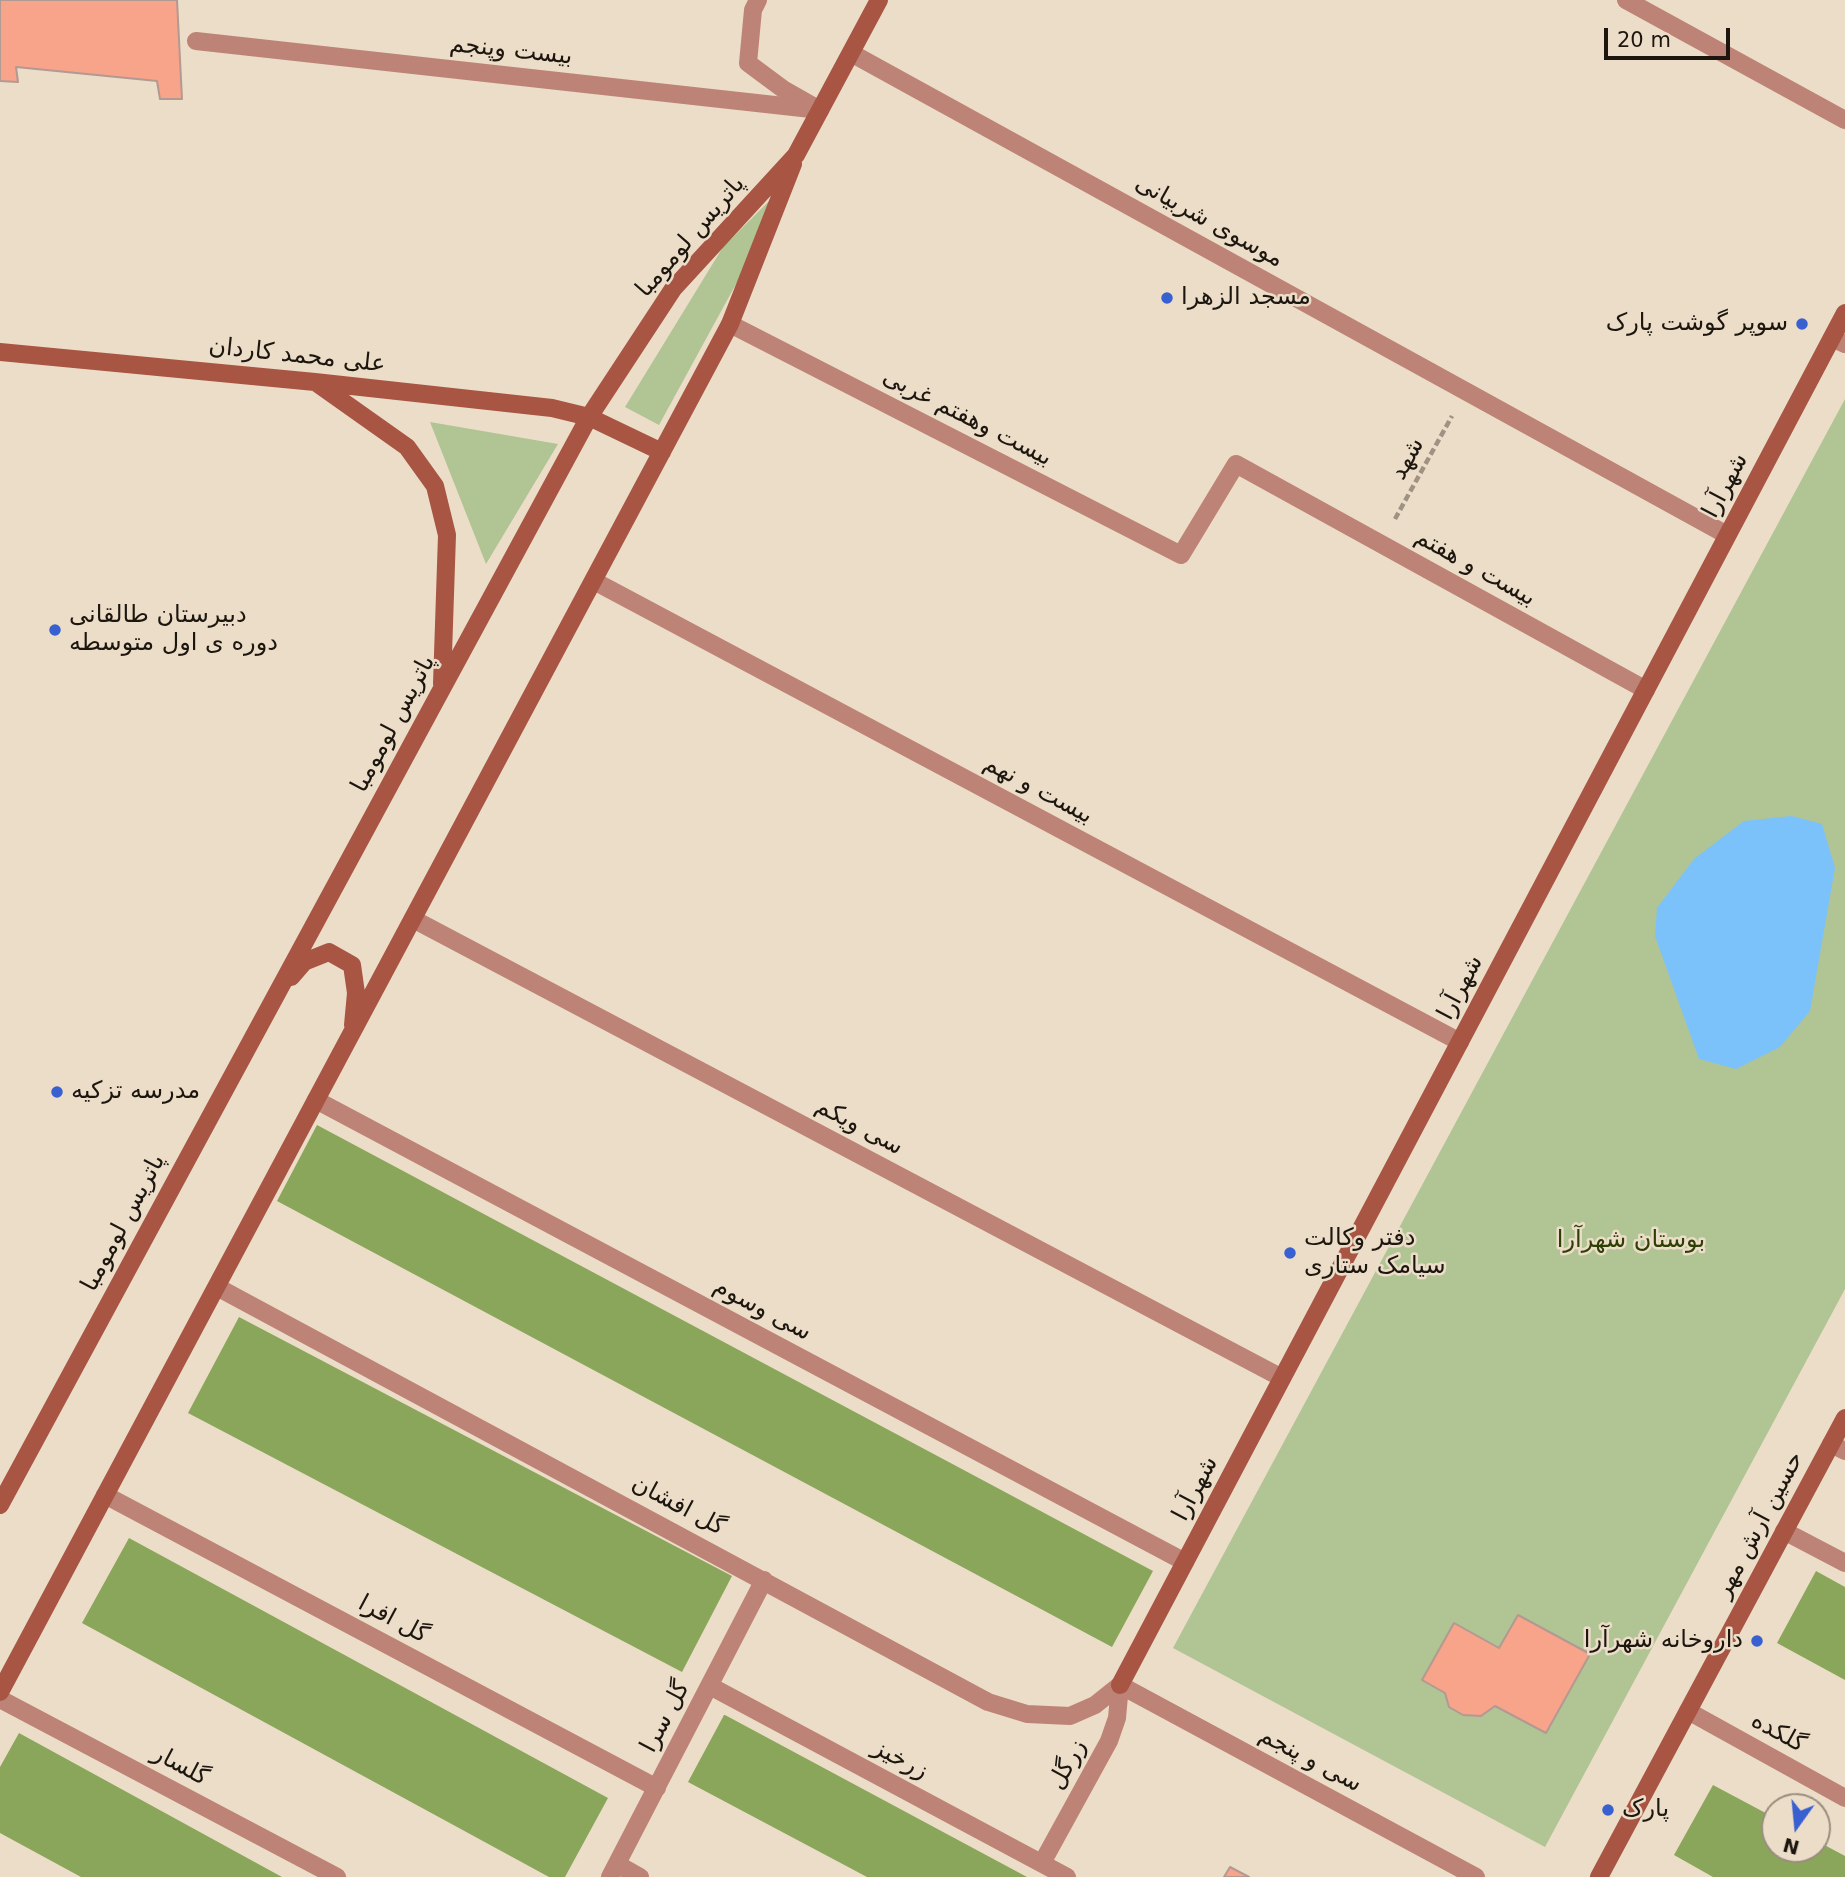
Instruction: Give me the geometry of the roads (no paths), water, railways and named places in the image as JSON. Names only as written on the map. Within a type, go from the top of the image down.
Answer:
[{"type":"main road","name":"پاتریس لومومبا","points":[[0,1504],[589,418],[673,289],[796,155],[879,0]]},
{"type":"main road","points":[[0,1692],[730,324],[796,155]]},
{"type":"main road","name":"شهرآرا","points":[[1120,1685],[1727,535],[1839,341],[1845,313]]},
{"type":"main road","name":"علی محمد کاردان","points":[[0,352],[552,408],[589,418],[662,452]]},
{"type":"main road","points":[[315,382],[407,447],[435,486],[447,535],[442,687]]},
{"type":"main road","points":[[278,990],[304,962],[329,953],[352,965],[356,993],[353,1032]]},
{"type":"main road","name":"حسین آرش مهر","points":[[1599,1877],[1784,1531],[1838,1447],[1845,1418]]},
{"type":"street","points":[[758,0],[753,10],[748,63],[783,89],[820,110]]},
{"type":"street","points":[[1626,0],[1845,120]]},
{"type":"street","name":"بیست وپنجم","points":[[196,41],[820,110]]},
{"type":"street","name":"موسوی شربیانی","points":[[851,53],[1727,535]]},
{"type":"street","name":"بیست وهفتم غربی","points":[[730,324],[1181,555],[1236,464]]},
{"type":"street","name":"بیست و هفتم","points":[[1236,464],[1646,690]]},
{"type":"street","name":"بیست و نهم","points":[[594,581],[1460,1042]]},
{"type":"street","name":"سی ویکم","points":[[413,919],[1283,1378]]},
{"type":"street","name":"سی وسوم","points":[[316,1100],[1185,1562]]},
{"type":"street","name":"گل افشان","points":[[217,1287],[988,1702],[1010,1711],[1052,1718],[1070,1716],[1094,1704],[1120,1685]]},
{"type":"street","name":"گل افرا","points":[[105,1495],[657,1788]]},
{"type":"street","points":[[1784,1531],[1845,1563]]},
{"type":"street","name":"گل سرا","points":[[614,1871],[764,1580]]},
{"type":"street","name":"زرگل","points":[[1042,1863],[1109,1741],[1117,1718],[1120,1685]]},
{"type":"street","name":"سی و پنجم","points":[[1120,1685],[1476,1877]]},
{"type":"street","name":"زرخیز","points":[[710,1686],[1067,1877]]},
{"type":"street","name":"گلسار","points":[[0,1699],[337,1877]]},
{"type":"street","name":"گلکده","points":[[1688,1712],[1845,1798]]},
{"type":"street","points":[[614,1871],[640,1877]]},
{"type":"water","points":[[1792,816],[1822,824],[1835,868],[1810,1011],[1780,1047],[1736,1069],[1699,1059],[1655,936],[1657,908],[1694,859],[1744,821]]},
{"type":"place","name":"مسجد الزهرا","points":[[1167,298]]},
{"type":"place","name":"سوپر گوشت پارک","points":[[1802,324]]},
{"type":"place","name":"دبیرستان طالقانی دوره ی اول متوسطه","points":[[55,630]]},
{"type":"place","name":"مدرسه تزکیه","points":[[57,1092]]},
{"type":"place","name":"دفتر وکالت سیامک ستاری","points":[[1290,1253]]},
{"type":"place","name":"داروخانه شهرآرا","points":[[1757,1641]]},
{"type":"place","name":"پارک","points":[[1608,1810]]},
{"type":"park label","name":"بوستان شهرآرا","points":[[1631,1241]]}]
